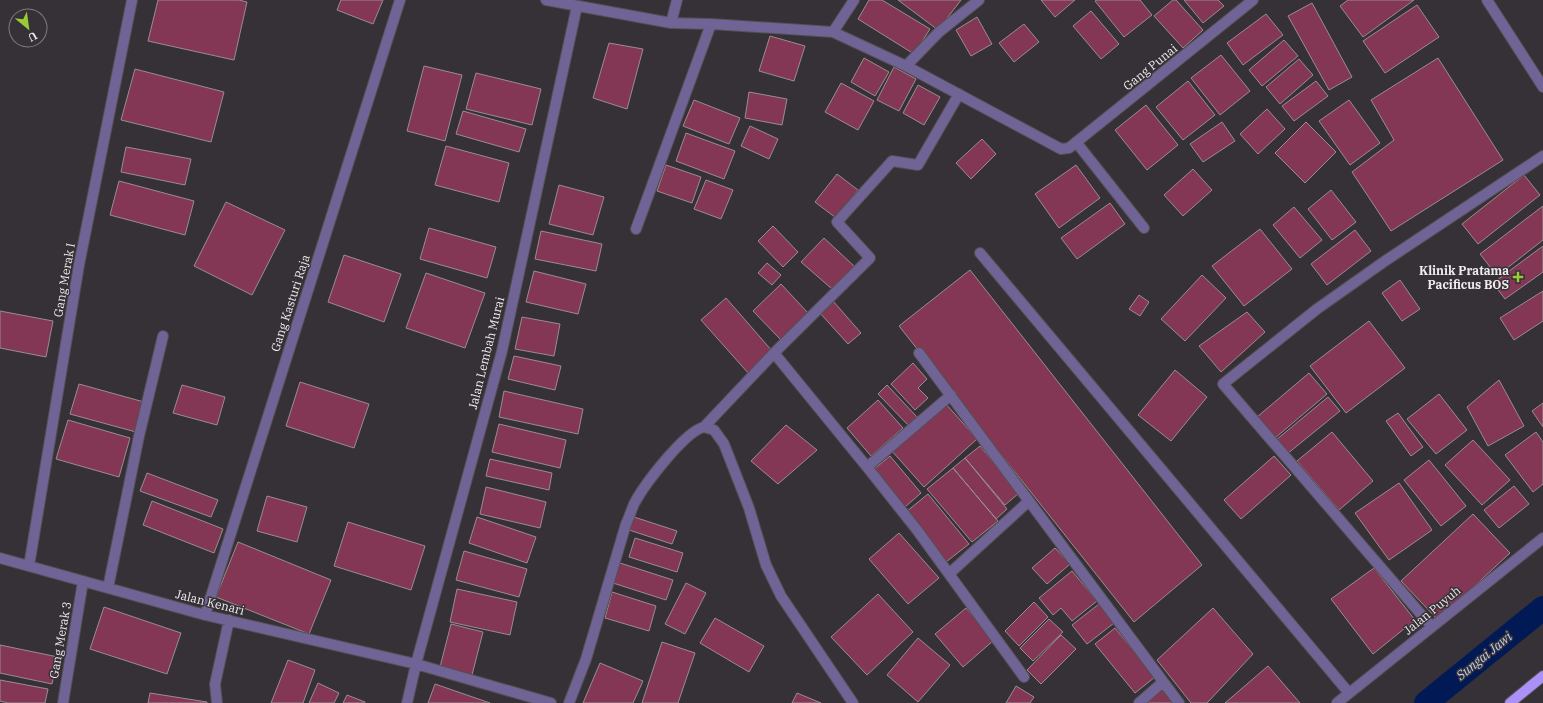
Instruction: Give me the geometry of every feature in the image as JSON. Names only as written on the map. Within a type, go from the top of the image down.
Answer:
[{"type":"main road","points":[[1510,703],[1543,676]]},
{"type":"street","name":"Gang Merak I","points":[[29,566],[79,265],[132,0]]},
{"type":"street","name":"Gang Kasturi Raja","points":[[205,614],[400,0]]},
{"type":"street","points":[[546,0],[671,23],[711,24],[833,32],[906,66],[959,94],[918,165],[892,161],[837,222],[870,258],[774,354],[704,427],[693,432],[672,451],[635,503],[626,524],[588,652],[569,703]]},
{"type":"street","points":[[671,23],[677,0]]},
{"type":"street","points":[[833,32],[854,0]]},
{"type":"street","points":[[906,66],[939,32],[979,0]]},
{"type":"street","name":"Gang Punai","points":[[959,94],[1061,149],[1070,148],[1253,0]]},
{"type":"street","points":[[1487,0],[1543,87]]},
{"type":"street","name":"Jalan Lembah Murai","points":[[407,703],[416,664],[502,351],[577,6]]},
{"type":"street","points":[[636,229],[711,24]]},
{"type":"street","points":[[1076,142],[1144,228]]},
{"type":"street","points":[[1432,627],[1223,384],[1317,309],[1385,261],[1543,156]]},
{"type":"street","points":[[980,253],[1349,693]]},
{"type":"street","points":[[108,588],[139,436],[163,336]]},
{"type":"street","points":[[919,353],[1178,703]]},
{"type":"street","points":[[774,354],[917,530],[1024,677]]},
{"type":"street","points":[[867,467],[951,395]]},
{"type":"street","points":[[704,427],[714,430],[724,444],[749,508],[766,565],[781,596],[853,703]]},
{"type":"street","points":[[950,574],[1029,501]]},
{"type":"street","name":"Jalan Puyuh","points":[[1337,703],[1543,538]]},
{"type":"street","name":"Jalan Kenari","points":[[0,558],[205,614],[416,664],[551,703]]},
{"type":"street","name":"Gang Merak 3","points":[[63,703],[83,581]]},
{"type":"street","points":[[217,703],[215,684],[230,620]]},
{"type":"street","points":[[1140,703],[1163,682]]},
{"type":"building","points":[[158,0],[239,0],[247,2],[234,60],[148,41]]},
{"type":"building","points":[[341,0],[383,0],[373,24],[337,10]]},
{"type":"building","points":[[869,0],[882,0],[930,29],[914,54],[858,19]]},
{"type":"building","points":[[898,0],[961,0],[938,30]]},
{"type":"building","points":[[1041,0],[1075,0],[1055,17]]},
{"type":"building","points":[[1140,0],[1152,15],[1124,37],[1095,1]]},
{"type":"building","points":[[1173,0],[1176,0],[1203,30],[1183,48],[1154,16]]},
{"type":"building","points":[[1184,0],[1218,0],[1224,6],[1203,23]]},
{"type":"building","points":[[1348,0],[1414,0],[1363,37],[1340,6]]},
{"type":"building","points":[[1312,3],[1352,77],[1329,90],[1288,16]]},
{"type":"building","points":[[1417,5],[1439,37],[1385,73],[1363,41]]},
{"type":"building","points":[[1091,11],[1119,44],[1101,59],[1073,26]]},
{"type":"building","points":[[1266,14],[1283,35],[1243,65],[1227,43]]},
{"type":"building","points":[[977,17],[992,44],[971,56],[956,30]]},
{"type":"building","points":[[1024,24],[1039,42],[1014,62],[999,43]]},
{"type":"building","points":[[770,36],[805,46],[794,81],[759,71]]},
{"type":"building","points":[[1284,40],[1298,56],[1262,86],[1249,70]]},
{"type":"building","points":[[609,43],[643,49],[627,109],[593,98]]},
{"type":"building","points":[[1221,55],[1250,91],[1220,115],[1191,78]]},
{"type":"building","points":[[864,58],[889,72],[875,96],[851,82]]},
{"type":"building","points":[[1438,58],[1503,160],[1391,231],[1352,172],[1394,140],[1371,100]]},
{"type":"building","points":[[1299,59],[1313,75],[1280,104],[1266,87]]},
{"type":"building","points":[[424,66],[462,75],[445,141],[407,131]]},
{"type":"building","points":[[894,67],[916,79],[899,111],[877,100]]},
{"type":"building","points":[[135,69],[224,92],[211,142],[121,120]]},
{"type":"building","points":[[476,73],[541,89],[532,125],[466,109]]},
{"type":"building","points":[[1188,81],[1215,115],[1183,140],[1156,107]]},
{"type":"building","points":[[1316,81],[1328,96],[1294,121],[1282,106]]},
{"type":"building","points":[[841,83],[874,101],[858,130],[825,112]]},
{"type":"building","points":[[918,85],[940,97],[924,125],[903,113]]},
{"type":"building","points":[[749,92],[787,99],[782,125],[745,118]]},
{"type":"building","points":[[694,100],[740,118],[729,144],[683,126]]},
{"type":"building","points":[[1349,100],[1380,143],[1350,165],[1319,121]]},
{"type":"building","points":[[1146,105],[1178,145],[1147,170],[1115,130]]},
{"type":"building","points":[[1267,109],[1285,129],[1258,154],[1240,134]]},
{"type":"building","points":[[463,111],[526,129],[519,152],[456,134]]},
{"type":"building","points":[[1222,122],[1235,141],[1203,162],[1190,144]]},
{"type":"building","points":[[1306,122],[1336,152],[1305,183],[1275,153]]},
{"type":"building","points":[[750,126],[778,139],[769,159],[741,146]]},
{"type":"building","points":[[686,133],[735,151],[724,179],[676,161]]},
{"type":"building","points":[[982,139],[996,154],[971,179],[956,163]]},
{"type":"building","points":[[446,146],[509,163],[499,202],[435,185]]},
{"type":"building","points":[[126,147],[191,159],[185,185],[121,172]]},
{"type":"building","points":[[666,165],[701,177],[692,203],[657,191]]},
{"type":"building","points":[[1076,165],[1100,198],[1059,228],[1035,194]]},
{"type":"building","points":[[1193,169],[1212,190],[1183,216],[1164,195]]},
{"type":"building","points":[[837,174],[858,190],[836,218],[815,202]]},
{"type":"building","points":[[1524,175],[1540,195],[1478,244],[1462,224]]},
{"type":"building","points":[[706,180],[733,190],[721,219],[694,209]]},
{"type":"building","points":[[119,181],[194,201],[185,235],[110,215]]},
{"type":"building","points":[[559,185],[604,197],[593,235],[549,224]]},
{"type":"building","points":[[1331,190],[1356,222],[1332,240],[1308,209]]},
{"type":"building","points":[[226,202],[285,230],[252,295],[194,266]]},
{"type":"building","points":[[1110,203],[1125,224],[1077,259],[1061,238]]},
{"type":"building","points":[[1543,206],[1543,240],[1497,276],[1480,254]]},
{"type":"building","points":[[1294,207],[1322,240],[1300,258],[1273,225]]},
{"type":"building","points":[[773,226],[798,252],[783,267],[758,241]]},
{"type":"building","points":[[429,228],[496,247],[487,278],[420,259]]},
{"type":"building","points":[[1260,229],[1292,269],[1244,306],[1212,266]]},
{"type":"building","points":[[1355,230],[1371,251],[1327,285],[1311,264]]},
{"type":"building","points":[[541,231],[602,244],[596,271],[535,259]]},
{"type":"building","points":[[824,238],[854,266],[832,289],[801,262]]},
{"type":"building","name":"Klinik Pratama Pacificus BOS","points":[[1543,246],[1543,272],[1505,299],[1493,283]]},
{"type":"building","points":[[344,255],[401,274],[384,322],[328,302]]},
{"type":"building","points":[[767,263],[781,275],[772,285],[758,273]]},
{"type":"building","points":[[970,270],[1202,565],[1134,622],[899,326]]},
{"type":"building","points":[[534,271],[586,284],[578,314],[526,302]]},
{"type":"building","points":[[426,273],[485,293],[465,348],[406,328]]},
{"type":"building","points":[[1202,275],[1226,298],[1185,341],[1161,319]]},
{"type":"building","points":[[1400,280],[1420,309],[1402,321],[1382,293]]},
{"type":"building","points":[[781,284],[809,314],[781,340],[753,311]]},
{"type":"building","points":[[1543,291],[1543,321],[1514,340],[1500,318]]},
{"type":"building","points":[[1139,295],[1149,302],[1140,316],[1129,309]]},
{"type":"building","points":[[726,298],[773,352],[749,374],[701,320]]},
{"type":"building","points":[[833,301],[861,333],[848,344],[820,313]]},
{"type":"building","points":[[0,311],[53,321],[46,357],[0,348]]},
{"type":"building","points":[[1247,312],[1265,332],[1221,372],[1199,346]]},
{"type":"building","points":[[522,317],[560,324],[554,356],[515,349]]},
{"type":"building","points":[[1369,321],[1405,368],[1346,413],[1310,366]]},
{"type":"building","points":[[514,356],[561,366],[555,390],[508,379]]},
{"type":"building","points":[[913,363],[927,379],[918,388],[928,398],[915,410],[891,384]]},
{"type":"building","points":[[1175,370],[1207,397],[1171,441],[1138,415]]},
{"type":"building","points":[[1309,373],[1327,394],[1275,438],[1257,417]]},
{"type":"building","points":[[1499,380],[1524,426],[1488,446],[1467,407]]},
{"type":"building","points":[[300,382],[369,404],[354,448],[286,426]]},
{"type":"building","points":[[79,384],[144,402],[136,432],[70,414]]},
{"type":"building","points":[[182,385],[225,397],[217,425],[173,413]]},
{"type":"building","points":[[887,385],[917,417],[908,425],[878,394]]},
{"type":"building","points":[[504,391],[583,409],[578,434],[499,417]]},
{"type":"building","points":[[1439,394],[1467,430],[1436,454],[1407,419]]},
{"type":"building","points":[[1328,397],[1340,411],[1287,454],[1276,440]]},
{"type":"building","points":[[878,400],[903,428],[871,456],[847,428]]},
{"type":"building","points":[[945,403],[977,439],[924,487],[891,450]]},
{"type":"building","points":[[1543,403],[1543,427],[1532,411]]},
{"type":"building","points":[[1398,413],[1423,447],[1411,456],[1386,421]]},
{"type":"building","points":[[68,420],[130,438],[119,477],[56,459]]},
{"type":"building","points":[[499,424],[566,440],[560,468],[492,452]]},
{"type":"building","points":[[786,425],[817,450],[778,484],[751,461]]},
{"type":"building","points":[[1332,432],[1373,481],[1339,510],[1297,461]]},
{"type":"building","points":[[1536,432],[1543,442],[1543,484],[1533,492],[1505,455]]},
{"type":"building","points":[[1473,440],[1510,480],[1482,505],[1445,465]]},
{"type":"building","points":[[980,446],[1019,493],[1005,505],[965,458]]},
{"type":"building","points":[[890,456],[921,493],[905,507],[873,470]]},
{"type":"building","points":[[1274,456],[1291,475],[1241,519],[1224,500]]},
{"type":"building","points":[[965,458],[1007,509],[996,519],[953,468]]},
{"type":"building","points":[[490,459],[552,473],[549,490],[486,476]]},
{"type":"building","points":[[1429,460],[1466,506],[1441,526],[1404,480]]},
{"type":"building","points":[[953,468],[998,521],[972,542],[927,489]]},
{"type":"building","points":[[147,473],[218,500],[211,517],[140,491]]},
{"type":"building","points":[[1399,483],[1432,530],[1389,560],[1355,513]]},
{"type":"building","points":[[1514,486],[1529,504],[1499,528],[1484,510]]},
{"type":"building","points":[[486,487],[546,502],[540,528],[480,514]]},
{"type":"building","points":[[928,494],[969,544],[946,562],[906,512]]},
{"type":"building","points":[[267,496],[307,507],[297,542],[257,531]]},
{"type":"building","points":[[152,501],[223,529],[214,553],[143,525]]},
{"type":"building","points":[[1473,514],[1510,553],[1438,620],[1401,581]]},
{"type":"building","points":[[477,517],[536,537],[527,563],[469,543]]},
{"type":"building","points":[[634,517],[677,531],[672,544],[629,530]]},
{"type":"building","points":[[348,522],[425,546],[411,590],[334,566]]},
{"type":"building","points":[[899,533],[939,578],[908,604],[869,559]]},
{"type":"building","points":[[635,538],[683,553],[677,572],[629,557]]},
{"type":"building","points":[[238,542],[331,580],[309,634],[216,597]]},
{"type":"building","points":[[1055,548],[1070,564],[1047,584],[1032,568]]},
{"type":"building","points":[[464,551],[527,569],[519,597],[456,580]]},
{"type":"building","points":[[620,563],[673,580],[666,600],[613,583]]},
{"type":"building","points":[[1374,568],[1415,620],[1373,654],[1331,599]]},
{"type":"building","points":[[1072,571],[1097,601],[1072,621],[1061,608],[1053,615],[1039,598]]},
{"type":"building","points":[[686,583],[706,593],[685,634],[665,624]]},
{"type":"building","points":[[457,589],[517,602],[510,635],[450,622]]},
{"type":"building","points":[[612,592],[656,606],[649,631],[605,618]]},
{"type":"building","points":[[878,594],[913,632],[867,675],[831,637]]},
{"type":"building","points":[[1034,602],[1048,617],[1019,646],[1005,631]]},
{"type":"building","points":[[1099,604],[1114,623],[1087,644],[1072,625]]},
{"type":"building","points":[[104,607],[181,633],[167,674],[90,649]]},
{"type":"building","points":[[966,608],[994,640],[963,667],[935,634]]},
{"type":"building","points":[[1213,608],[1253,654],[1207,703],[1191,703],[1157,660]]},
{"type":"building","points":[[715,618],[764,646],[749,672],[700,643]]},
{"type":"building","points":[[1049,619],[1063,632],[1033,661],[1020,648]]},
{"type":"building","points":[[451,624],[483,632],[472,675],[440,667]]},
{"type":"building","points":[[1115,628],[1155,677],[1135,693],[1095,644]]},
{"type":"building","points":[[1061,635],[1076,649],[1041,684],[1027,670]]},
{"type":"building","points":[[918,638],[950,665],[918,702],[887,675]]},
{"type":"building","points":[[662,642],[695,653],[678,703],[642,703]]},
{"type":"building","points":[[0,645],[58,657],[52,684],[0,673]]},
{"type":"building","points":[[288,660],[315,670],[303,703],[271,703]]},
{"type":"building","points":[[600,663],[643,681],[633,703],[583,703]]},
{"type":"building","points":[[1268,666],[1300,703],[1225,703]]},
{"type":"building","points":[[0,680],[48,689],[45,703],[8,703],[0,701]]},
{"type":"building","points":[[318,683],[339,693],[334,703],[309,703]]},
{"type":"building","points":[[435,684],[490,703],[428,703]]},
{"type":"building","points":[[1016,686],[1034,697],[1030,703],[1006,703]]},
{"type":"building","points":[[1162,689],[1174,703],[1147,703]]},
{"type":"building","points":[[150,693],[207,702],[207,703],[148,703]]},
{"type":"building","points":[[797,693],[821,703],[792,703]]},
{"type":"building","points":[[347,695],[365,702],[365,703],[343,703]]},
{"type":"waterway","name":"Sungai Jawi","points":[[1426,703],[1543,608]]},
{"type":"place","name":"Klinik Pratama Pacificus BOS","points":[[1518,277]]}]
